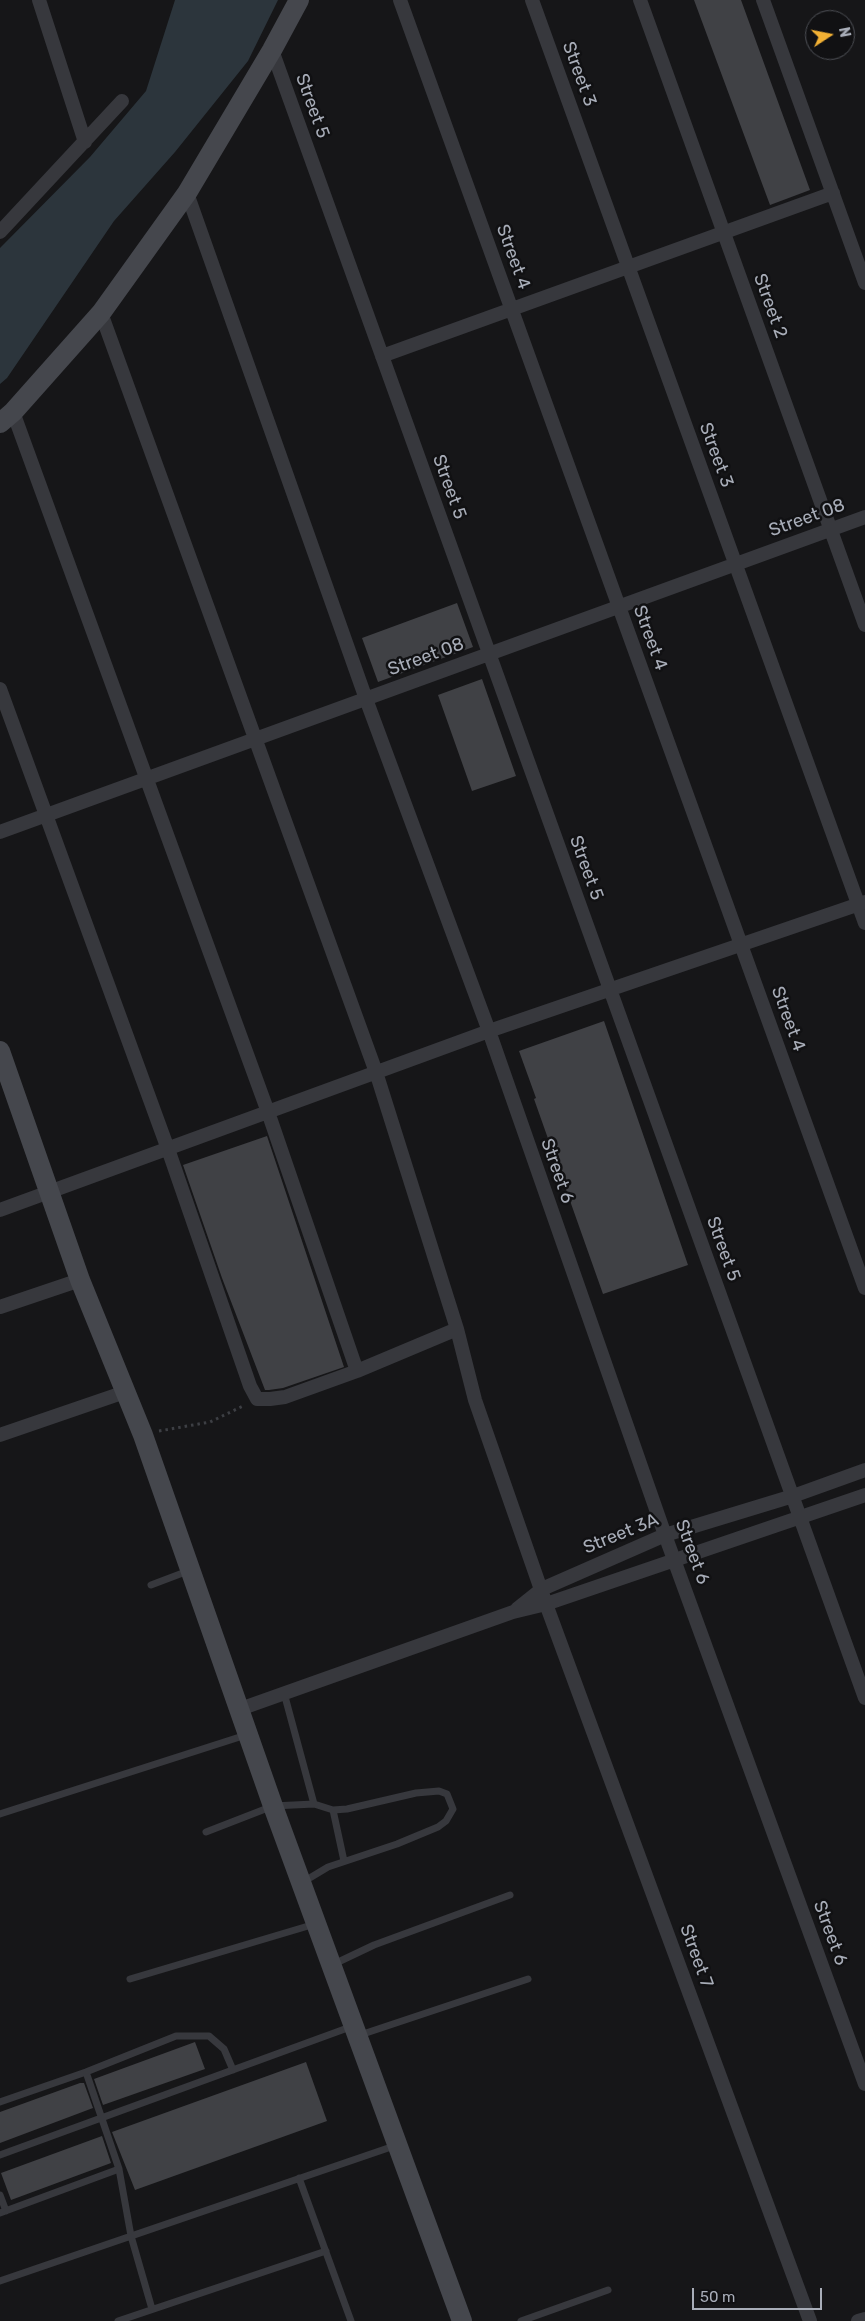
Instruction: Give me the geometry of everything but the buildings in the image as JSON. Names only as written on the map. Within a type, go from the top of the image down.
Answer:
[{"type":"street","points":[[39,0],[85,142]]},
{"type":"street","points":[[299,0],[272,50],[187,193],[101,313],[7,418],[147,779],[268,1112],[357,1371]]},
{"type":"street","name":"Street 4","points":[[400,0],[865,1288]]},
{"type":"street","name":"Street 3","points":[[532,0],[735,564],[862,903],[865,923]]},
{"type":"street","name":"Street 2","points":[[640,0],[865,625]]},
{"type":"street","points":[[763,0],[864,277]]},
{"type":"street","name":"Street 5","points":[[272,50],[865,1698]]},
{"type":"street","points":[[0,232],[122,101]]},
{"type":"street","points":[[382,356],[834,192]]},
{"type":"street","name":"Street 6","points":[[187,193],[366,699],[489,1031],[665,1535],[865,2084]]},
{"type":"street","name":"Street 7","points":[[101,313],[376,1072],[457,1329],[476,1400],[546,1604],[810,2321]]},
{"type":"street","name":"Street 08","points":[[0,832],[865,517]]},
{"type":"street","points":[[0,689],[168,1149],[250,1386],[257,1399],[285,1397],[357,1371],[457,1329]]},
{"type":"street","points":[[0,1210],[489,1031],[862,903]]},
{"type":"street","points":[[0,1051],[80,1280],[142,1435],[301,1884],[462,2321]]},
{"type":"street","points":[[0,1307],[80,1280]]},
{"type":"street","points":[[0,1435],[125,1392]]},
{"type":"street","name":"Street 3A","points":[[513,1612],[542,1589],[665,1535],[792,1496],[865,1470]]},
{"type":"street","name":"Street 3A","points":[[240,1709],[513,1612],[546,1604],[865,1495]]},
{"type":"street","points":[[858,2321],[865,2319]]},
{"type":"lane","points":[[151,1585],[191,1570]]},
{"type":"lane","points":[[284,1693],[314,1804]]},
{"type":"lane","points":[[0,1814],[248,1734]]},
{"type":"lane","points":[[206,1832],[273,1806],[314,1804],[334,1810],[347,1809],[416,1793],[439,1791],[447,1794],[452,1809],[446,1821],[438,1827],[397,1844],[328,1866],[301,1884]]},
{"type":"lane","points":[[334,1810],[344,1861]]},
{"type":"lane","points":[[331,1966],[374,1945],[510,1895]]},
{"type":"lane","points":[[130,1980],[316,1923]]},
{"type":"lane","points":[[0,2155],[233,2070],[528,1979]]},
{"type":"lane","points":[[0,2102],[86,2072],[176,2036],[194,2034],[209,2036],[224,2049],[233,2070]]},
{"type":"lane","points":[[86,2072],[119,2170],[131,2236],[152,2310]]},
{"type":"lane","points":[[0,2281],[397,2145]]},
{"type":"lane","points":[[0,2195],[3,2212],[119,2170]]},
{"type":"lane","points":[[299,2178],[351,2321]]},
{"type":"lane","points":[[118,2321],[326,2251]]},
{"type":"lane","points":[[521,2321],[608,2290]]},
{"type":"path","points":[[142,1435],[210,1422],[257,1399]]},
{"type":"shaded area","points":[[175,0],[278,0],[248,61],[175,152],[114,221],[7,378],[0,384],[0,248],[90,157],[146,91]]}]
